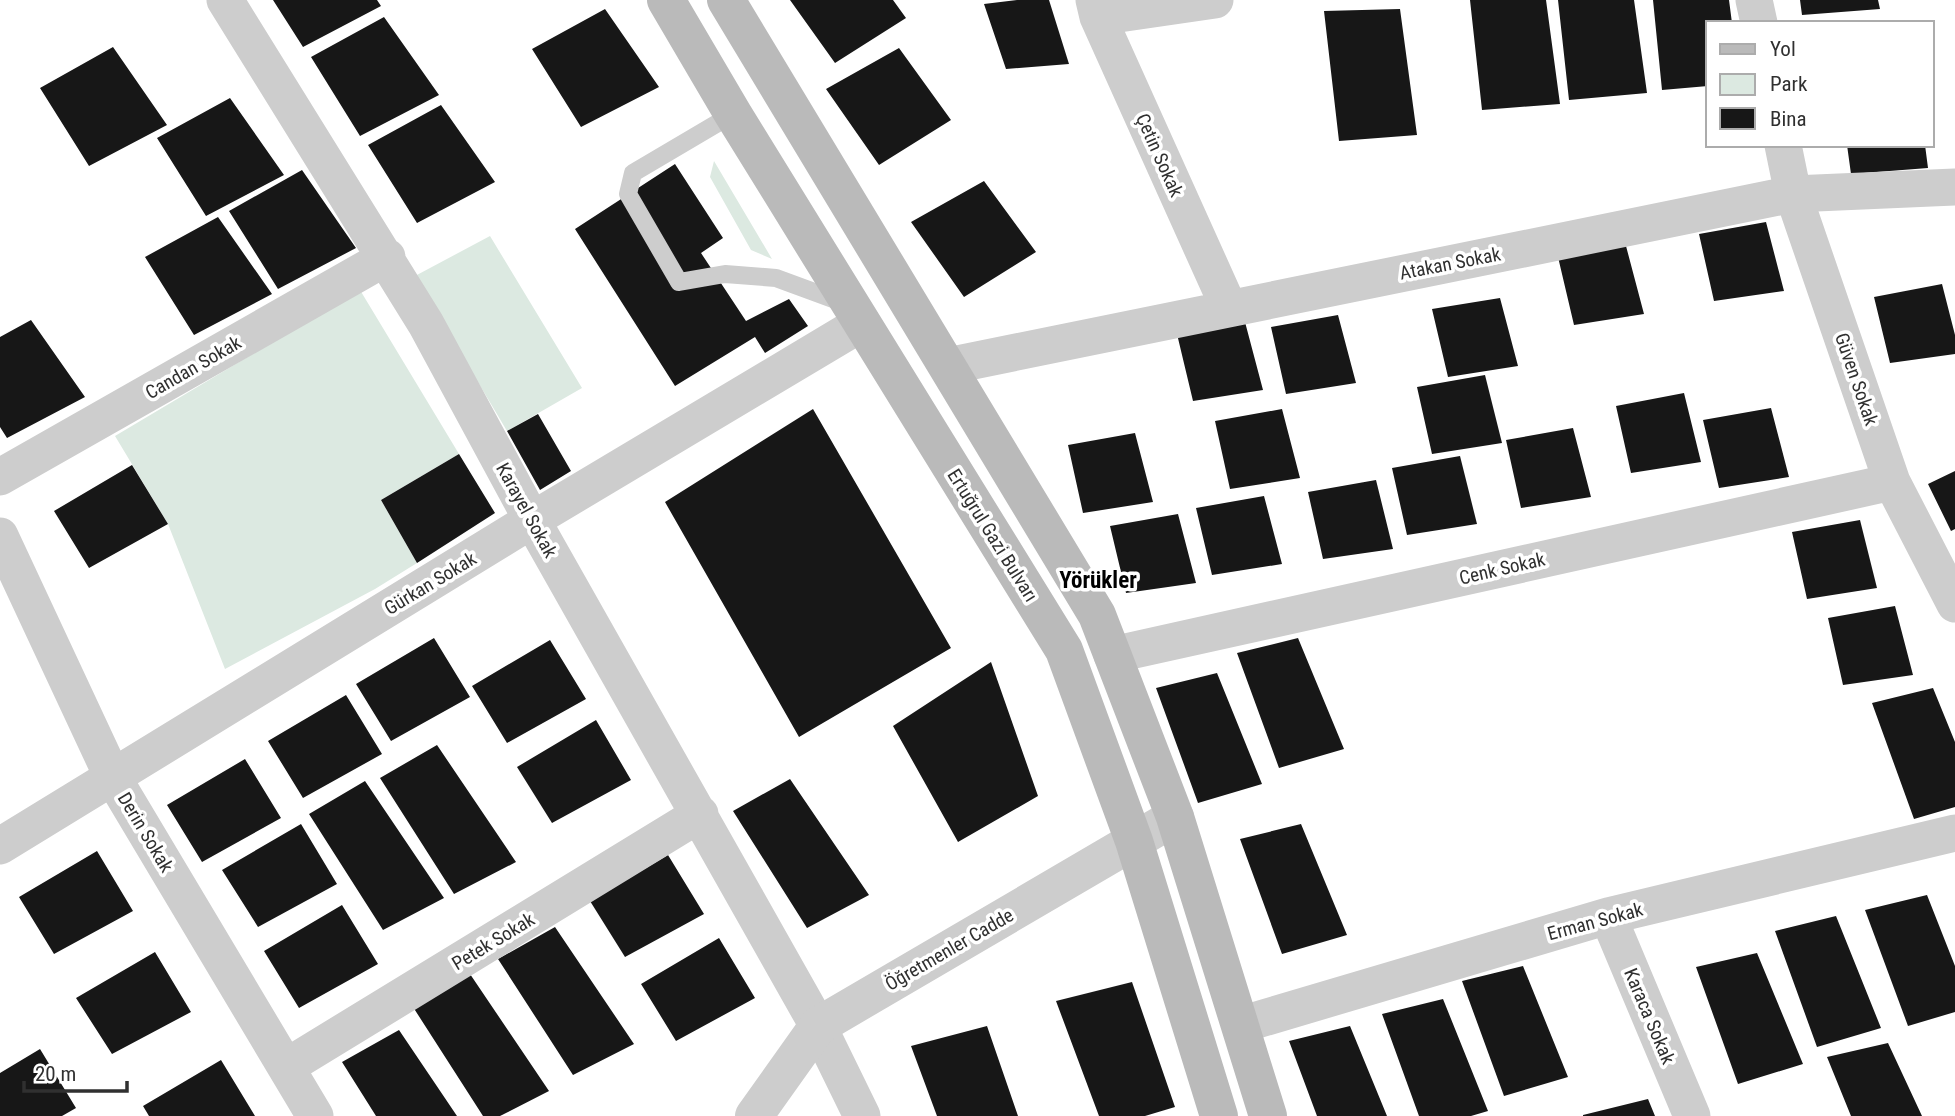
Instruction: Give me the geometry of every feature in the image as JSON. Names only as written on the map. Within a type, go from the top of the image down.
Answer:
[{"type":"main road","name":"Ertuğrul Gazi Bulvarı","points":[[666,0],[733,114],[1064,650],[1134,841],[1219,1116]]},
{"type":"main road","points":[[726,0],[1097,615],[1175,817],[1268,1116]]},
{"type":"street","name":"Karayel Sokak","points":[[225,0],[387,257],[426,324],[532,520],[818,1026],[862,1116]]},
{"type":"street","points":[[1096,9],[1215,0]]},
{"type":"street","points":[[1754,0],[1759,21]]},
{"type":"street","name":"Çetin Sokak","points":[[1096,9],[1228,308]]},
{"type":"street","name":"Güven Sokak","points":[[1783,147],[1793,194],[1892,482],[1955,604]]},
{"type":"street","name":"Atakan Sokak","points":[[948,366],[1793,194],[1955,187]]},
{"type":"street","name":"Candan Sokak","points":[[0,477],[387,257]]},
{"type":"street","name":"Gürkan Sokak","points":[[0,846],[532,520],[856,314]]},
{"type":"street","name":"Cenk Sokak","points":[[1112,655],[1892,482]]},
{"type":"street","name":"Derin Sokak","points":[[0,536],[112,776],[315,1116]]},
{"type":"street","name":"Petek Sokak","points":[[286,1067],[700,814]]},
{"type":"street","name":"Öğretmenler Cadde","points":[[754,1116],[818,1026],[1175,817]]},
{"type":"street","name":"Erman Sokak","points":[[1240,1025],[1608,916],[1955,833]]},
{"type":"street","name":"Karaca Sokak","points":[[1608,916],[1692,1116]]},
{"type":"lane","points":[[733,114],[633,173],[628,194],[679,282],[724,274],[776,278],[856,314]]},
{"type":"green space","points":[[714,161],[772,259],[751,250],[710,177]]},
{"type":"green space","points":[[490,236],[582,388],[507,431],[415,276]]},
{"type":"green space","points":[[360,290],[459,454],[381,500],[417,563],[375,589],[225,669],[168,524],[115,436]]},
{"type":"building","points":[[273,0],[377,0],[381,6],[303,47]]},
{"type":"building","points":[[790,0],[893,0],[906,18],[835,63]]},
{"type":"building","points":[[1049,0],[1069,64],[1006,69],[984,4]]},
{"type":"building","points":[[1470,0],[1546,0],[1560,104],[1482,110]]},
{"type":"building","points":[[1558,0],[1634,0],[1647,93],[1569,100]]},
{"type":"building","points":[[1653,0],[1729,0],[1732,21],[1706,21],[1706,86],[1662,90]]},
{"type":"building","points":[[1800,0],[1878,0],[1880,9],[1802,15]]},
{"type":"building","points":[[605,9],[659,87],[581,127],[532,49]]},
{"type":"building","points":[[1400,9],[1417,135],[1339,141],[1324,11]]},
{"type":"building","points":[[384,17],[439,95],[360,136],[311,57]]},
{"type":"building","points":[[113,47],[167,125],[89,166],[40,88]]},
{"type":"building","points":[[899,48],[951,120],[879,165],[826,89]]},
{"type":"building","points":[[230,98],[284,175],[206,216],[157,138]]},
{"type":"building","points":[[441,105],[495,182],[417,223],[368,145]]},
{"type":"building","points":[[1847,147],[1925,147],[1928,168],[1851,174]]},
{"type":"building","points":[[675,164],[723,238],[701,253],[746,321],[789,299],[808,326],[765,353],[755,337],[675,386],[575,229]]},
{"type":"building","points":[[302,170],[356,248],[278,289],[229,211]]},
{"type":"building","points":[[984,181],[1036,252],[964,297],[911,222]]},
{"type":"building","points":[[218,217],[272,294],[194,335],[145,257]]},
{"type":"building","points":[[1766,222],[1784,291],[1714,301],[1699,234]]},
{"type":"building","points":[[1626,246],[1644,314],[1574,325],[1558,257]]},
{"type":"building","points":[[1942,284],[1955,335],[1955,354],[1890,363],[1874,297]]},
{"type":"building","points":[[1500,298],[1518,366],[1448,377],[1432,309]]},
{"type":"building","points":[[1338,315],[1356,383],[1286,394],[1271,327]]},
{"type":"building","points":[[31,320],[85,397],[7,438],[0,427],[0,337]]},
{"type":"building","points":[[1245,322],[1263,390],[1193,401],[1177,334]]},
{"type":"building","points":[[1485,375],[1502,443],[1432,454],[1417,387]]},
{"type":"building","points":[[1684,393],[1701,462],[1631,473],[1616,406]]},
{"type":"building","points":[[1771,408],[1789,477],[1719,488],[1703,420]]},
{"type":"building","points":[[813,409],[951,648],[799,737],[665,502]]},
{"type":"building","points":[[1282,409],[1300,478],[1230,489],[1215,421]]},
{"type":"building","points":[[538,414],[571,471],[540,490],[507,431]]},
{"type":"building","points":[[1573,428],[1591,497],[1521,508],[1506,440]]},
{"type":"building","points":[[1135,433],[1153,502],[1083,513],[1068,445]]},
{"type":"building","points":[[459,454],[495,513],[417,563],[381,500]]},
{"type":"building","points":[[1460,456],[1477,524],[1407,535],[1392,468]]},
{"type":"building","points":[[132,465],[168,524],[89,568],[54,511]]},
{"type":"building","points":[[1955,471],[1955,529],[1951,531],[1928,484]]},
{"type":"building","points":[[1376,480],[1393,549],[1323,559],[1308,492]]},
{"type":"building","points":[[1264,496],[1282,564],[1212,575],[1196,508]]},
{"type":"building","points":[[1178,514],[1196,583],[1126,593],[1110,526]]},
{"type":"building","points":[[1860,520],[1877,588],[1807,599],[1792,532]]},
{"type":"building","points":[[1895,606],[1913,675],[1843,685],[1828,618]]},
{"type":"building","points":[[434,638],[470,697],[391,741],[356,684]]},
{"type":"building","points":[[1298,638],[1344,749],[1279,768],[1237,653]]},
{"type":"building","points":[[550,640],[586,699],[507,743],[472,686]]},
{"type":"building","points":[[991,662],[1038,796],[958,842],[893,726]]},
{"type":"building","points":[[1217,673],[1262,784],[1198,803],[1156,688]]},
{"type":"building","points":[[1933,688],[1955,742],[1955,807],[1914,819],[1872,703]]},
{"type":"building","points":[[346,695],[382,754],[303,798],[268,741]]},
{"type":"building","points":[[596,720],[631,780],[552,823],[517,767]]},
{"type":"building","points":[[437,745],[516,862],[454,894],[380,778]]},
{"type":"building","points":[[245,759],[281,818],[202,862],[167,805]]},
{"type":"building","points":[[790,779],[869,895],[807,928],[733,811]]},
{"type":"building","points":[[365,781],[444,898],[383,930],[309,814]]},
{"type":"building","points":[[301,824],[337,884],[258,927],[222,870]]},
{"type":"building","points":[[1301,824],[1347,935],[1282,954],[1240,839]]},
{"type":"building","points":[[97,851],[133,911],[54,954],[19,897]]},
{"type":"building","points":[[668,855],[704,914],[625,957],[590,901]]},
{"type":"building","points":[[1927,895],[1955,966],[1955,1012],[1908,1026],[1865,910]]},
{"type":"building","points":[[342,905],[378,964],[299,1008],[264,951]]},
{"type":"building","points":[[1836,916],[1881,1028],[1817,1047],[1775,931]]},
{"type":"building","points":[[555,927],[634,1044],[573,1075],[498,959]]},
{"type":"building","points":[[719,938],[755,998],[676,1041],[641,984]]},
{"type":"building","points":[[155,952],[191,1012],[112,1054],[76,998]]},
{"type":"building","points":[[1757,953],[1803,1064],[1738,1084],[1696,967]]},
{"type":"building","points":[[1523,966],[1568,1077],[1504,1096],[1462,981]]},
{"type":"building","points":[[470,974],[549,1091],[500,1116],[483,1116],[413,1007]]},
{"type":"building","points":[[1132,982],[1175,1107],[1145,1116],[1099,1116],[1056,1001]]},
{"type":"building","points":[[1443,999],[1488,1111],[1471,1116],[1419,1116],[1382,1014]]},
{"type":"building","points":[[987,1026],[1018,1116],[937,1116],[911,1046]]},
{"type":"building","points":[[1350,1026],[1387,1116],[1317,1116],[1289,1041]]},
{"type":"building","points":[[399,1030],[457,1116],[376,1116],[342,1062]]},
{"type":"building","points":[[1888,1043],[1922,1116],[1851,1116],[1827,1057]]},
{"type":"building","points":[[40,1049],[76,1108],[62,1116],[0,1116],[0,1073]]},
{"type":"building","points":[[221,1060],[255,1116],[149,1116],[143,1106]]},
{"type":"building","points":[[1648,1099],[1655,1116],[1583,1116],[1583,1115]]},
{"type":"district","name":"Yörükler","points":[[1098,580]]}]
